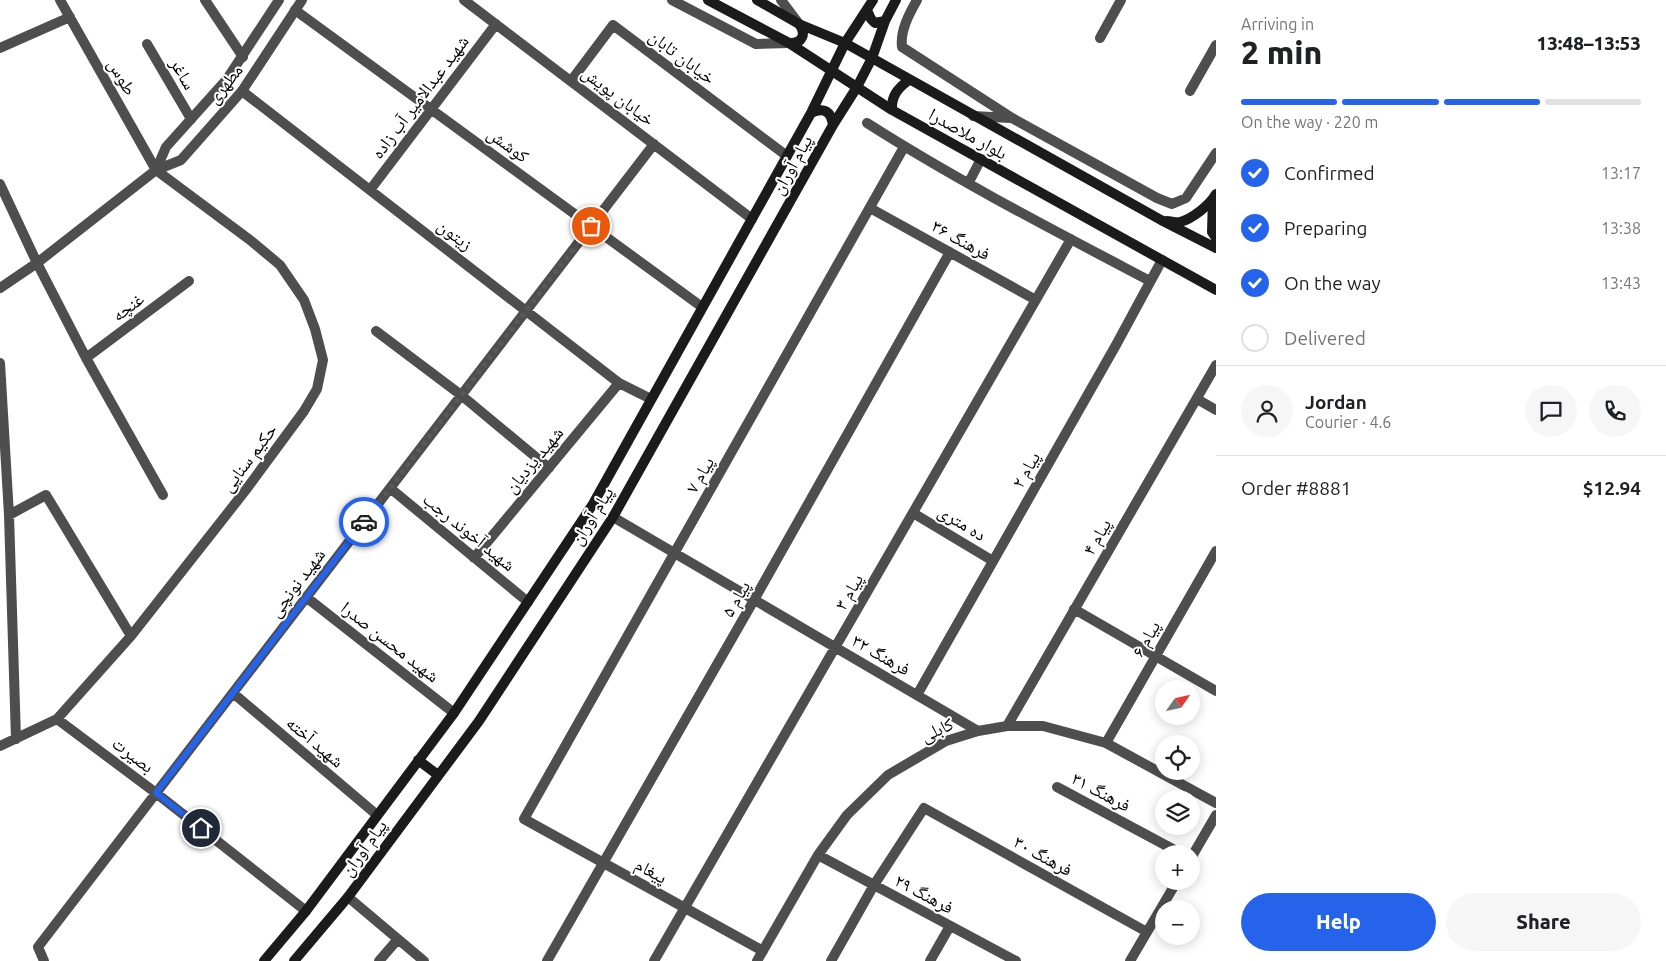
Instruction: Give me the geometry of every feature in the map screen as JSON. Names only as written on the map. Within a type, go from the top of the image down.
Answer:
[{"type":"main road","name":"بلوار ملاصدرا","points":[[708,0],[789,43],[892,110],[1216,290]]},
{"type":"main road","name":"بلوار ملاصدرا","points":[[757,0],[799,24],[845,43],[1161,220],[1216,248]]},
{"type":"main road","name":"پیام آوران","points":[[264,961],[306,911],[454,713],[593,504],[811,113],[845,43],[873,0]]},
{"type":"main road","name":"پیام آوران","points":[[294,961],[348,897],[479,721],[613,517],[833,125],[857,87],[872,58],[885,21],[896,0]]},
{"type":"main road","points":[[867,10],[875,23],[885,21]]},
{"type":"main road","points":[[789,43],[796,43],[804,35],[803,28],[799,24]]},
{"type":"main road","points":[[892,110],[896,92],[909,80]]},
{"type":"main road","points":[[811,113],[818,110],[826,111],[832,117],[833,125]]},
{"type":"main road","points":[[1161,220],[1180,222],[1198,213],[1215,197]]},
{"type":"main road","points":[[1215,197],[1212,232],[1216,238]]},
{"type":"main road","points":[[418,760],[438,775]]},
{"type":"street","name":"طوس","points":[[60,0],[156,170]]},
{"type":"street","points":[[205,0],[243,56]]},
{"type":"street","name":"مطهری","points":[[156,170],[166,147],[227,79],[279,0]]},
{"type":"street","name":"مطهری","points":[[0,288],[37,263],[156,170],[181,160],[242,91],[302,0]]},
{"type":"street","name":"خیابان پویش","points":[[464,0],[752,218]]},
{"type":"street","points":[[672,0],[756,44],[789,43]]},
{"type":"street","points":[[781,0],[799,24]]},
{"type":"street","points":[[917,0],[910,13],[901,39],[902,47],[1012,118],[1157,198],[1172,204],[1186,198],[1216,153]]},
{"type":"street","points":[[1100,38],[1121,0]]},
{"type":"street","name":"کوشش","points":[[295,10],[702,307]]},
{"type":"street","points":[[0,48],[70,17]]},
{"type":"street","name":"شهید عبدالامیر آب زاده","points":[[370,190],[496,24]]},
{"type":"street","name":"خیابان تابان","points":[[571,81],[613,25],[787,156]]},
{"type":"street","name":"ساغر","points":[[147,44],[191,120]]},
{"type":"street","points":[[1190,91],[1216,45]]},
{"type":"street","name":"زیتون","points":[[242,91],[620,383],[651,399]]},
{"type":"street","points":[[973,116],[1012,118]]},
{"type":"street","points":[[867,123],[904,146],[1070,239],[1150,281]]},
{"type":"street","name":"شهید نونچی","points":[[44,961],[38,947],[654,144]]},
{"type":"street","name":"پیام ۷","points":[[524,819],[904,146]]},
{"type":"street","points":[[969,182],[981,159]]},
{"type":"street","name":"حکیم سنایی","points":[[0,746],[57,720],[131,636],[245,491],[304,411],[317,388],[323,360],[316,330],[304,300],[280,265],[250,240],[156,170]]},
{"type":"street","points":[[0,184],[37,263],[86,358],[163,495]]},
{"type":"street","name":"فرهنگ ۳۶","points":[[870,208],[1036,300]]},
{"type":"street","name":"پیام ۳","points":[[654,961],[1070,239]]},
{"type":"street","name":"پیام ۵","points":[[547,961],[754,600],[950,252]]},
{"type":"street","name":"پیام ۲","points":[[917,695],[1116,345],[1162,260]]},
{"type":"street","name":"غنچه","points":[[86,358],[189,281]]},
{"type":"street","points":[[376,331],[461,396],[549,468]]},
{"type":"street","points":[[0,363],[8,515],[16,739]]},
{"type":"street","name":"پیام ۴","points":[[1008,726],[1216,365]]},
{"type":"street","name":"شهید یزدیان","points":[[474,558],[620,383]]},
{"type":"street","points":[[1197,399],[1216,410]]},
{"type":"street","name":"شهید آخوند رجب","points":[[390,488],[528,602]]},
{"type":"street","points":[[8,515],[46,495],[131,636]]},
{"type":"street","name":"ده متری","points":[[914,512],[994,561]]},
{"type":"street","name":"فرهنگ ۳۲","points":[[613,517],[978,731]]},
{"type":"street","name":"پیام ۶","points":[[1106,743],[1216,551]]},
{"type":"street","name":"شهید محسن صدرا","points":[[306,597],[454,713]]},
{"type":"street","points":[[1074,609],[1216,691]]},
{"type":"street","name":"شهید آخته","points":[[233,693],[377,815]]},
{"type":"street","name":"بصیرت","points":[[57,720],[156,793],[306,911]]},
{"type":"street","name":"کابلی","points":[[757,961],[818,855],[847,815],[888,775],[946,741],[978,731],[1008,726],[1044,726],[1106,743],[1216,803]]},
{"type":"street","name":"فرهنگ ۳۱","points":[[1057,787],[1165,845]]},
{"type":"street","name":"فرهنگ ۳۰","points":[[874,885],[924,808],[1147,932]]},
{"type":"street","points":[[1199,845],[1216,815]]},
{"type":"street","name":"پیغام","points":[[524,819],[763,951]]},
{"type":"street","name":"فرهنگ ۲۹","points":[[818,855],[1016,961]]},
{"type":"street","points":[[831,961],[874,885]]},
{"type":"street","points":[[1130,961],[1173,890]]},
{"type":"street","points":[[348,897],[424,961]]},
{"type":"street","points":[[930,961],[950,926]]},
{"type":"street","points":[[379,961],[398,939]]},
{"type":"way so far","points":[[364,522],[591,226]]},
{"type":"route","points":[[201,828],[156,793],[364,522]]}]
